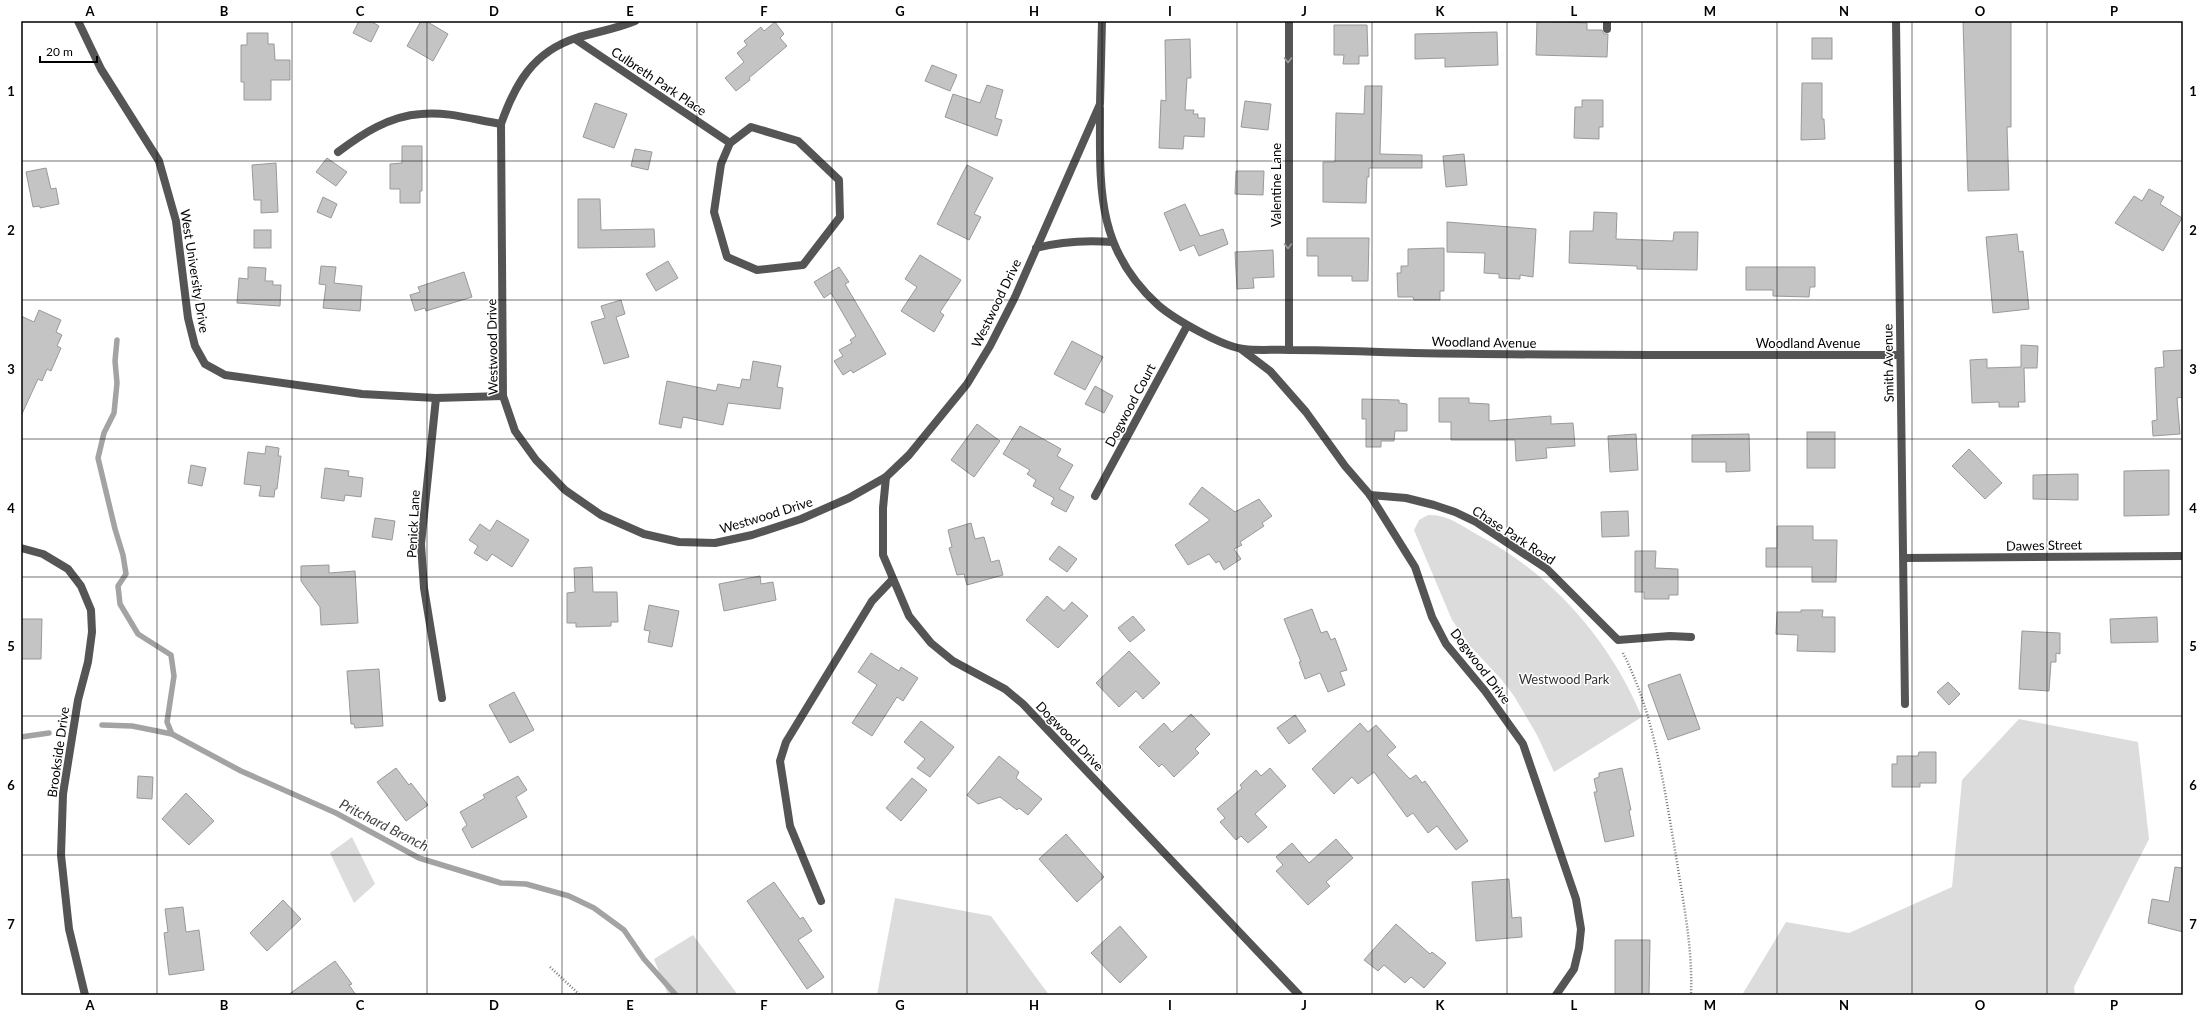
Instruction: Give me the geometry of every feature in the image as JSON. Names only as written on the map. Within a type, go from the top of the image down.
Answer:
[{"type":"street","name":"West University Drive","points":[[78,21],[101,69],[159,161],[176,221],[195,346],[205,364],[225,375],[362,394],[436,398],[503,396]]},
{"type":"street","name":"Westwood Drive","points":[[635,21],[617,28],[575,38],[544,54],[522,76],[509,100],[501,124],[503,396],[515,431],[536,460],[564,490],[600,514],[644,534],[679,542],[715,543],[752,535],[801,519],[849,498],[886,477],[909,455],[967,384],[990,346],[1036,248],[1100,104],[1102,21]]},
{"type":"street","name":"Valentine Lane","points":[[1289,21],[1289,350]]},
{"type":"street","name":"Smith Avenue","points":[[1896,21],[1906,704]]},
{"type":"street","name":"Culbreth Park Place","points":[[575,38],[730,143]]},
{"type":"street","name":"Woodland Avenue","points":[[1100,104],[1100,184],[1104,211],[1112,242],[1123,263],[1140,286],[1159,306],[1187,326],[1241,349],[1508,355],[1900,355]]},
{"type":"street","points":[[338,152],[362,135],[390,121],[421,114],[449,115],[501,124]]},
{"type":"street","points":[[751,127],[798,141],[839,180],[840,217],[803,265],[757,270],[726,257],[714,212],[721,164],[730,143],[751,127]]},
{"type":"street","points":[[1036,248],[1060,241],[1086,240],[1112,242]]},
{"type":"street","name":"Dogwood Court","points":[[1095,496],[1187,326]]},
{"type":"street","name":"Dogwood Drive","points":[[1241,349],[1270,370],[1306,412],[1345,466],[1370,495],[1415,567],[1432,617],[1446,644],[1485,691],[1523,744],[1576,900],[1581,929],[1580,948],[1574,969],[1556,995]]},
{"type":"street","name":"Penick Lane","points":[[436,398],[421,544],[424,588],[442,698]]},
{"type":"street","name":"Dogwood Drive","points":[[886,477],[883,508],[883,555],[892,580],[909,616],[931,643],[953,661],[1005,689],[1023,704],[1299,995]]},
{"type":"street","name":"Chase Park Road","points":[[1370,495],[1406,498],[1434,505],[1455,512],[1476,522],[1546,569],[1614,637]]},
{"type":"street","name":"Brookside Drive","points":[[21,548],[43,554],[68,569],[81,586],[91,610],[92,632],[88,662],[78,700],[63,794],[61,855],[70,929],[85,995]]},
{"type":"street","name":"Dawes Street","points":[[1904,558],[2183,556]]},
{"type":"street","points":[[821,901],[790,826],[780,761],[786,742],[872,601],[892,580]]},
{"type":"street","points":[[1614,637],[1624,641],[1670,636],[1691,637]]},
{"type":"path","points":[[1614,637],[1634,676],[1655,739],[1681,886],[1692,973],[1691,995]]},
{"type":"path","points":[[550,967],[580,995]]},
{"type":"green space","name":"Westwood Park","points":[[1428,515],[1442,516],[1454,521],[1505,551],[1531,569],[1554,590],[1576,612],[1613,661],[1629,688],[1642,717],[1554,772],[1537,735],[1514,696],[1501,679],[1471,647],[1452,620],[1414,530],[1419,520]]},
{"type":"green space","points":[[2019,719],[2138,742],[2149,839],[2074,987],[2075,995],[1742,995],[1786,922],[1849,933],[1952,887],[1962,780]]},
{"type":"green space","points":[[352,837],[375,884],[354,903],[330,853]]},
{"type":"green space","points":[[895,898],[991,916],[1049,995],[877,995]]},
{"type":"green space","points":[[693,935],[738,995],[668,995],[654,959]]},
{"type":"building","points":[[359,21],[370,21],[379,26],[371,42],[353,33]]},
{"type":"building","points":[[421,21],[426,21],[448,34],[433,61],[407,46]]},
{"type":"building","points":[[1537,21],[1587,23],[1587,30],[1602,30],[1604,34],[1608,34],[1607,57],[1536,55]]},
{"type":"building","points":[[1963,21],[2011,21],[2011,127],[2007,127],[2009,190],[1968,191]]},
{"type":"building","points":[[775,22],[784,34],[780,38],[787,46],[736,91],[725,78],[744,62],[737,53],[747,45],[744,41],[761,27],[764,31]]},
{"type":"building","points":[[1334,25],[1367,25],[1368,56],[1359,56],[1359,64],[1343,64],[1344,55],[1334,55]]},
{"type":"building","points":[[1497,32],[1498,65],[1445,67],[1445,58],[1415,59],[1415,34]]},
{"type":"building","points":[[247,33],[268,33],[268,44],[274,44],[275,60],[290,60],[290,80],[271,80],[271,100],[244,100],[244,82],[241,82],[241,45],[247,45]]},
{"type":"building","points":[[1812,38],[1832,38],[1832,59],[1812,59]]},
{"type":"building","points":[[1190,39],[1191,78],[1187,78],[1185,110],[1194,110],[1193,114],[1198,114],[1198,118],[1205,118],[1204,137],[1184,136],[1183,149],[1159,148],[1161,100],[1166,101],[1165,40]]},
{"type":"building","points":[[932,65],[957,75],[950,91],[925,81]]},
{"type":"building","points":[[1802,83],[1822,83],[1822,119],[1824,119],[1825,139],[1801,140]]},
{"type":"building","points":[[987,85],[1003,90],[995,118],[1002,120],[997,136],[945,117],[953,94],[980,103]]},
{"type":"building","points":[[1365,86],[1382,86],[1380,154],[1422,155],[1422,168],[1369,168],[1369,177],[1367,177],[1366,203],[1323,202],[1323,162],[1335,162],[1336,113],[1364,114]]},
{"type":"building","points":[[1582,100],[1603,100],[1603,127],[1599,127],[1599,139],[1574,138],[1575,107],[1582,107]]},
{"type":"building","points":[[1245,101],[1271,104],[1268,130],[1241,127]]},
{"type":"building","points":[[595,103],[627,114],[614,148],[583,137]]},
{"type":"building","points":[[402,146],[422,146],[422,191],[420,191],[420,203],[400,203],[400,189],[390,189],[390,164],[402,163]]},
{"type":"building","points":[[635,149],[652,152],[648,170],[631,166]]},
{"type":"building","points":[[1464,154],[1467,185],[1446,187],[1443,156]]},
{"type":"building","points":[[327,158],[347,172],[336,186],[316,172]]},
{"type":"building","points":[[276,163],[278,212],[261,213],[261,200],[254,200],[252,165]]},
{"type":"building","points":[[967,165],[993,178],[974,214],[981,217],[969,240],[937,224]]},
{"type":"building","points":[[46,168],[51,189],[56,188],[59,204],[40,208],[40,206],[33,207],[26,172]]},
{"type":"building","points":[[1236,171],[1264,171],[1263,195],[1235,194]]},
{"type":"building","points":[[2149,189],[2164,197],[2160,204],[2182,218],[2163,251],[2115,223],[2134,196],[2142,201]]},
{"type":"building","points":[[323,197],[337,204],[331,218],[317,212]]},
{"type":"building","points":[[578,199],[600,199],[601,230],[654,229],[655,247],[578,248]]},
{"type":"building","points":[[1185,204],[1200,236],[1223,229],[1228,244],[1199,256],[1194,245],[1180,251],[1164,213]]},
{"type":"building","points":[[1594,212],[1617,213],[1616,239],[1673,241],[1674,232],[1698,232],[1697,270],[1637,269],[1637,266],[1569,263],[1570,231],[1593,231]]},
{"type":"building","points":[[1447,222],[1536,229],[1533,277],[1520,275],[1520,279],[1499,278],[1499,274],[1484,273],[1485,253],[1447,252]]},
{"type":"building","points":[[254,230],[271,230],[271,248],[254,248]]},
{"type":"building","points":[[2017,234],[2019,252],[2023,251],[2029,309],[1993,313],[1986,237]]},
{"type":"building","points":[[1307,238],[1369,238],[1368,281],[1352,281],[1352,276],[1318,276],[1318,256],[1307,256]]},
{"type":"building","points":[[1444,248],[1444,291],[1440,291],[1440,300],[1414,300],[1413,297],[1398,297],[1397,273],[1401,273],[1401,266],[1408,266],[1408,249]]},
{"type":"building","points":[[1273,250],[1274,277],[1253,278],[1254,288],[1237,289],[1235,252]]},
{"type":"building","points":[[920,255],[961,280],[940,312],[944,315],[934,332],[901,311],[917,287],[905,279]]},
{"type":"building","points":[[668,261],[678,278],[656,291],[646,274]]},
{"type":"building","points":[[321,266],[336,267],[334,283],[362,286],[360,311],[323,308],[326,285],[319,284]]},
{"type":"building","points":[[248,267],[266,268],[265,281],[273,281],[273,285],[281,285],[280,306],[237,303],[239,278],[248,279]]},
{"type":"building","points":[[839,267],[849,282],[845,284],[886,354],[853,373],[851,370],[843,375],[834,361],[843,356],[839,350],[852,343],[850,340],[856,336],[831,293],[824,298],[814,282]]},
{"type":"building","points":[[1746,267],[1815,267],[1815,287],[1810,287],[1809,297],[1773,296],[1773,290],[1746,290]]},
{"type":"building","points":[[464,272],[472,297],[426,311],[425,308],[415,311],[410,295],[420,292],[418,287]]},
{"type":"building","points":[[621,300],[625,314],[616,317],[629,357],[604,364],[591,322],[605,318],[601,306]]},
{"type":"building","points":[[39,310],[61,320],[56,332],[62,335],[57,346],[61,348],[51,371],[47,369],[42,381],[38,379],[21,416],[21,316],[34,322]]},
{"type":"building","points":[[1072,341],[1103,357],[1085,390],[1054,374]]},
{"type":"building","points":[[2021,345],[2038,346],[2037,368],[2024,368],[2025,402],[2018,402],[2019,407],[1999,407],[1999,402],[1972,403],[1970,360],[1987,359],[1987,368],[2021,367]]},
{"type":"building","points":[[2183,350],[2183,397],[2177,398],[2180,434],[2153,436],[2152,421],[2157,420],[2155,368],[2164,367],[2163,351]]},
{"type":"building","points":[[753,361],[781,366],[777,387],[783,388],[780,409],[728,403],[723,425],[683,417],[681,428],[659,424],[667,381],[716,391],[718,384],[740,388],[742,379],[750,380]]},
{"type":"building","points":[[1095,386],[1113,396],[1104,413],[1085,404]]},
{"type":"building","points":[[1439,398],[1469,398],[1469,403],[1489,404],[1489,421],[1551,416],[1551,424],[1573,423],[1575,446],[1546,448],[1547,458],[1516,461],[1515,440],[1451,440],[1451,422],[1439,422]]},
{"type":"building","points":[[1362,399],[1399,400],[1399,403],[1407,404],[1407,431],[1395,431],[1394,441],[1381,441],[1381,447],[1366,447],[1366,419],[1362,419]]},
{"type":"building","points":[[977,424],[1000,441],[974,477],[951,460]]},
{"type":"building","points":[[1020,426],[1061,449],[1057,456],[1073,465],[1059,489],[1074,497],[1066,512],[1051,504],[1054,498],[1033,486],[1036,480],[1027,474],[1030,470],[1003,454]]},
{"type":"building","points":[[1807,432],[1835,432],[1835,468],[1807,468]]},
{"type":"building","points":[[1636,434],[1638,470],[1610,472],[1608,436]]},
{"type":"building","points":[[1749,434],[1750,471],[1726,472],[1726,462],[1692,462],[1692,435]]},
{"type":"building","points":[[266,446],[279,448],[278,456],[281,456],[277,489],[275,489],[274,497],[259,496],[261,486],[244,484],[248,452],[265,454]]},
{"type":"building","points":[[1969,449],[2002,483],[1985,499],[1952,466]]},
{"type":"building","points":[[191,465],[206,468],[202,486],[188,483]]},
{"type":"building","points":[[325,468],[349,471],[348,476],[363,478],[361,497],[345,495],[344,501],[321,498]]},
{"type":"building","points":[[2169,470],[2169,515],[2124,516],[2124,471]]},
{"type":"building","points":[[2078,474],[2078,500],[2033,499],[2033,475]]},
{"type":"building","points":[[1202,487],[1235,512],[1259,499],[1272,516],[1262,523],[1264,526],[1240,542],[1242,545],[1234,549],[1241,559],[1224,570],[1219,561],[1216,563],[1209,554],[1188,565],[1175,545],[1210,520],[1189,504]]},
{"type":"building","points":[[1628,511],[1629,536],[1602,537],[1601,512]]},
{"type":"building","points":[[375,518],[395,521],[392,540],[372,537]]},
{"type":"building","points":[[497,520],[529,540],[512,567],[492,554],[487,561],[474,553],[478,546],[469,540],[480,524],[490,531]]},
{"type":"building","points":[[971,523],[975,539],[984,537],[991,562],[999,560],[1003,575],[967,585],[964,574],[957,575],[949,548],[952,547],[948,530]]},
{"type":"building","points":[[1777,526],[1813,526],[1813,540],[1837,540],[1836,582],[1812,582],[1812,567],[1766,567],[1766,548],[1777,548]]},
{"type":"building","points":[[1059,546],[1077,559],[1067,572],[1049,559]]},
{"type":"building","points":[[1635,551],[1656,551],[1655,568],[1678,569],[1678,595],[1669,595],[1669,599],[1644,599],[1644,592],[1635,592]]},
{"type":"building","points":[[329,565],[329,573],[355,571],[358,623],[321,625],[320,607],[301,581],[301,566]]},
{"type":"building","points":[[592,567],[593,592],[617,592],[618,622],[611,622],[611,626],[576,627],[576,623],[567,623],[567,593],[575,592],[574,568]]},
{"type":"building","points":[[760,576],[761,584],[773,582],[776,600],[724,611],[719,584]]},
{"type":"building","points":[[1047,596],[1064,611],[1072,602],[1088,616],[1058,648],[1026,620]]},
{"type":"building","points":[[649,605],[679,611],[672,647],[648,642],[650,631],[644,630]]},
{"type":"building","points":[[1312,609],[1321,633],[1327,631],[1331,640],[1335,638],[1347,670],[1340,672],[1345,685],[1328,692],[1320,673],[1305,679],[1299,662],[1301,662],[1284,619]]},
{"type":"building","points":[[1801,610],[1823,610],[1822,617],[1835,617],[1835,652],[1797,651],[1798,635],[1776,634],[1777,612],[1801,612]]},
{"type":"building","points":[[1133,616],[1145,630],[1130,642],[1118,628]]},
{"type":"building","points":[[2157,617],[2158,642],[2111,643],[2110,619]]},
{"type":"building","points":[[21,619],[42,619],[41,659],[21,659]]},
{"type":"building","points":[[2022,631],[2060,633],[2060,654],[2056,653],[2056,662],[2051,662],[2049,691],[2019,689]]},
{"type":"building","points":[[1129,651],[1160,683],[1143,699],[1136,691],[1119,707],[1096,683]]},
{"type":"building","points":[[871,653],[899,671],[901,667],[918,678],[903,701],[897,697],[872,736],[852,723],[877,685],[858,672]]},
{"type":"building","points":[[379,669],[383,726],[355,728],[354,724],[351,724],[347,671]]},
{"type":"building","points":[[1680,674],[1700,729],[1668,740],[1648,685]]},
{"type":"building","points":[[1948,682],[1960,694],[1949,705],[1937,692]]},
{"type":"building","points":[[514,692],[534,730],[510,743],[489,705]]},
{"type":"building","points":[[1191,714],[1210,734],[1195,749],[1199,753],[1174,777],[1162,764],[1159,767],[1139,747],[1164,723],[1172,732]]},
{"type":"building","points":[[1295,715],[1306,731],[1289,744],[1277,728]]},
{"type":"building","points":[[921,721],[954,747],[930,777],[917,768],[925,759],[904,742]]},
{"type":"building","points":[[1360,723],[1368,732],[1376,725],[1396,747],[1387,755],[1410,779],[1416,775],[1422,783],[1425,781],[1468,841],[1456,850],[1437,826],[1428,833],[1413,813],[1407,817],[1374,772],[1358,784],[1352,777],[1334,794],[1312,769]]},
{"type":"building","points":[[1919,752],[1936,752],[1936,783],[1920,783],[1920,787],[1892,787],[1892,764],[1897,764],[1897,756],[1918,756]]},
{"type":"building","points":[[999,756],[1019,772],[1016,778],[1042,799],[1028,815],[1019,808],[1017,810],[1000,797],[978,804],[967,795]]},
{"type":"building","points":[[396,768],[409,785],[411,783],[428,805],[406,821],[377,782]]},
{"type":"building","points":[[1270,768],[1286,786],[1255,814],[1267,827],[1248,843],[1241,836],[1236,840],[1220,822],[1225,818],[1217,809],[1242,788],[1240,785],[1256,770],[1261,776]]},
{"type":"building","points":[[1622,768],[1631,810],[1629,810],[1634,836],[1605,842],[1594,792],[1597,792],[1594,779],[1599,777],[1599,773]]},
{"type":"building","points":[[138,776],[153,777],[152,799],[137,798]]},
{"type":"building","points":[[518,776],[527,790],[516,797],[527,817],[472,848],[462,829],[467,825],[460,812],[485,798],[483,795]]},
{"type":"building","points":[[912,778],[927,790],[901,821],[886,808]]},
{"type":"building","points":[[186,793],[214,821],[189,845],[162,819]]},
{"type":"building","points":[[1066,834],[1104,877],[1077,902],[1039,859]]},
{"type":"building","points":[[1336,839],[1353,858],[1326,882],[1330,886],[1308,905],[1276,871],[1283,865],[1276,857],[1292,843],[1309,863]]},
{"type":"building","points":[[2175,867],[2183,868],[2183,932],[2148,923],[2152,899],[2169,902]]},
{"type":"building","points":[[1509,879],[1512,918],[1521,917],[1522,937],[1476,941],[1472,882]]},
{"type":"building","points":[[774,882],[800,919],[803,917],[812,931],[798,940],[824,977],[807,989],[747,901]]},
{"type":"building","points":[[283,900],[301,919],[267,951],[250,933]]},
{"type":"building","points":[[183,907],[186,932],[199,930],[204,970],[169,975],[164,933],[168,932],[165,909]]},
{"type":"building","points":[[1396,924],[1430,954],[1432,952],[1446,963],[1424,988],[1411,977],[1405,983],[1384,965],[1378,971],[1364,960]]},
{"type":"building","points":[[1120,926],[1147,957],[1120,983],[1091,953]]},
{"type":"building","points":[[1615,940],[1650,940],[1649,995],[1615,995]]},
{"type":"building","points":[[335,961],[352,984],[349,985],[356,995],[288,995]]},
{"type":"waterway","points":[[117,340],[115,361],[117,383],[114,413],[104,433],[98,458],[115,529],[123,555],[126,574],[118,586],[120,604],[138,634],[171,655],[174,676],[167,722],[172,734]]},
{"type":"waterway","name":"Pritchard Branch","points":[[102,725],[132,726],[172,734],[241,771],[336,813],[419,858],[501,883],[526,884],[569,896],[594,908],[624,930],[644,959],[676,995]]},
{"type":"waterway","points":[[21,737],[49,733]]}]
